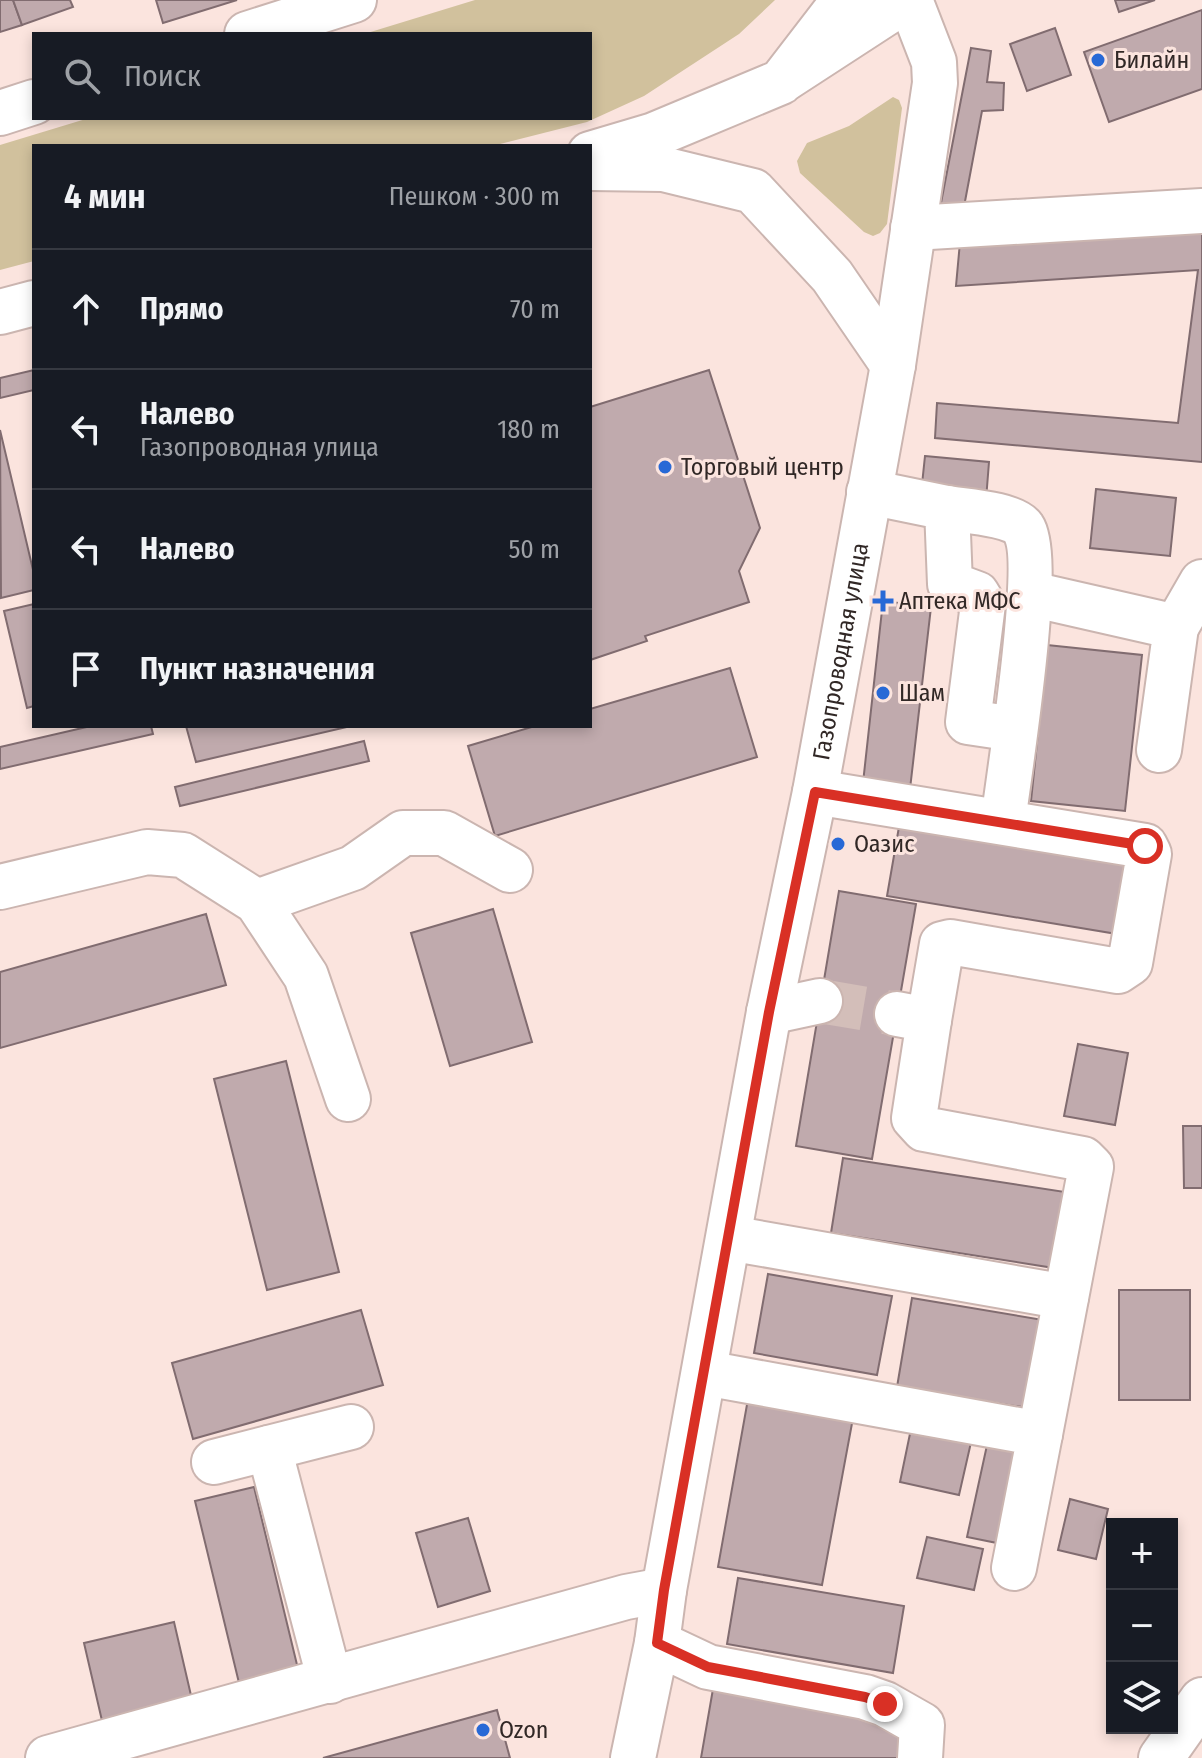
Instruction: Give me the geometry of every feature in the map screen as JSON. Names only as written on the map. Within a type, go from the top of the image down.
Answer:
[{"type":"main road","points":[[253,32],[354,0]]},
{"type":"main road","points":[[592,153],[654,135],[781,82],[908,0]]},
{"type":"main road","name":"Газопроводная улица","points":[[633,1758],[657,1643],[769,1012],[815,792],[893,365],[933,105],[934,62],[908,0]]},
{"type":"main road","points":[[781,82],[829,9]]},
{"type":"main road","points":[[0,113],[32,103]]},
{"type":"main road","points":[[592,168],[663,169],[753,191],[832,276],[893,365]]},
{"type":"main road","points":[[913,228],[1202,211]]},
{"type":"main road","points":[[0,312],[32,304]]},
{"type":"main road","points":[[869,492],[1009,519],[1023,527],[1028,542],[1031,594],[1003,822]]},
{"type":"main road","points":[[947,508],[950,584],[977,594],[983,604],[968,722],[1015,729]]},
{"type":"main road","points":[[1159,750],[1176,627],[1202,582]]},
{"type":"main road","points":[[1031,594],[1176,627]]},
{"type":"main road","points":[[815,792],[1145,846],[1149,854],[1130,963],[1118,971],[950,942],[942,944],[913,1017],[914,1118],[924,1129],[1083,1159],[1091,1167],[1014,1568]]},
{"type":"main road","points":[[257,902],[353,868],[403,833],[444,833],[510,870]]},
{"type":"main road","points":[[0,887],[147,852],[183,855],[257,902],[306,976],[348,1099]]},
{"type":"main road","points":[[769,1012],[820,1001]]},
{"type":"main road","points":[[729,1238],[1066,1297]]},
{"type":"main road","points":[[705,1373],[1040,1434]]},
{"type":"main road","points":[[214,1462],[351,1427]]},
{"type":"main road","points":[[269,1448],[330,1681]]},
{"type":"main road","points":[[48,1758],[626,1597],[664,1590]]},
{"type":"main road","points":[[657,1643],[708,1667],[865,1697],[885,1704],[922,1725],[920,1758]]},
{"type":"main road","points":[[1161,1758],[1202,1700]]},
{"type":"shaded area","points":[[475,0],[775,0],[739,34],[644,96],[592,120],[592,32],[371,32]]},
{"type":"shaded area","points":[[893,97],[899,100],[902,108],[887,224],[873,236],[864,232],[800,173],[797,161],[807,143],[849,126]]},
{"type":"shaded area","points":[[82,120],[591,120],[500,144],[32,144],[32,262],[0,270],[0,145]]},
{"type":"building","points":[[0,0],[13,0],[22,25],[0,32]]},
{"type":"building","points":[[13,0],[70,0],[73,7],[22,25]]},
{"type":"building","points":[[156,0],[237,0],[163,23]]},
{"type":"building","points":[[1115,0],[1155,0],[1119,12]]},
{"type":"building","points":[[1202,10],[1202,89],[1109,122],[1084,52]]},
{"type":"building","points":[[1055,28],[1071,75],[1027,91],[1010,44]]},
{"type":"building","points":[[971,48],[991,51],[987,82],[1004,83],[1003,110],[982,111],[963,212],[940,208]]},
{"type":"building","points":[[1202,228],[1202,462],[935,438],[937,403],[1178,423],[1198,270],[956,286],[960,242]]},
{"type":"building","points":[[32,370],[32,390],[0,398],[0,378]]},
{"type":"building","name":"Торговый центр","points":[[709,370],[760,528],[739,571],[749,602],[645,636],[647,641],[592,659],[592,406]]},
{"type":"building","points":[[0,430],[32,566],[32,590],[1,598]]},
{"type":"building","points":[[925,456],[989,462],[986,500],[921,494]]},
{"type":"building","points":[[1096,489],[1176,498],[1170,556],[1090,548]]},
{"type":"building","points":[[883,601],[931,607],[910,789],[863,783]]},
{"type":"building","points":[[32,604],[32,707],[27,708],[4,611]]},
{"type":"building","points":[[1047,645],[1142,655],[1125,811],[1031,801]]},
{"type":"building","points":[[730,668],[757,757],[495,836],[468,746],[528,728],[592,728],[592,708]]},
{"type":"building","points":[[82,728],[152,728],[153,734],[0,769],[0,747]]},
{"type":"building","points":[[187,728],[343,728],[196,762]]},
{"type":"building","points":[[364,741],[369,761],[180,806],[175,787]]},
{"type":"building","points":[[900,821],[1130,859],[1117,934],[887,896]]},
{"type":"building","points":[[839,891],[916,904],[872,1159],[796,1146]]},
{"type":"building","points":[[493,909],[532,1042],[450,1066],[411,933]]},
{"type":"building","points":[[206,914],[226,985],[0,1048],[0,972]]},
{"type":"building","points":[[1078,1044],[1128,1053],[1115,1125],[1064,1116]]},
{"type":"building","points":[[286,1061],[339,1272],[267,1290],[214,1079]]},
{"type":"building","points":[[1183,1126],[1202,1126],[1202,1188],[1184,1188]]},
{"type":"building","points":[[843,1158],[1065,1192],[1054,1268],[831,1233]]},
{"type":"building","points":[[768,1274],[892,1296],[877,1375],[754,1353]]},
{"type":"building","points":[[1119,1290],[1190,1290],[1190,1400],[1119,1400]]},
{"type":"building","points":[[912,1298],[1049,1321],[1034,1409],[897,1387]]},
{"type":"building","points":[[361,1310],[383,1385],[193,1439],[172,1363]]},
{"type":"building","points":[[748,1399],[853,1418],[822,1585],[718,1567]]},
{"type":"building","points":[[912,1424],[972,1438],[959,1495],[900,1482]]},
{"type":"building","points":[[989,1436],[1019,1443],[997,1543],[967,1537]]},
{"type":"building","points":[[254,1487],[299,1673],[240,1687],[195,1501]]},
{"type":"building","points":[[1070,1499],[1108,1509],[1096,1559],[1058,1550]]},
{"type":"building","points":[[468,1518],[490,1591],[438,1607],[416,1533]]},
{"type":"building","points":[[927,1537],[983,1549],[974,1590],[917,1578]]},
{"type":"building","points":[[738,1578],[904,1606],[893,1673],[727,1644]]},
{"type":"building","points":[[174,1622],[193,1704],[103,1725],[84,1643]]},
{"type":"building","points":[[713,1689],[911,1724],[905,1758],[701,1758]]},
{"type":"building","points":[[497,1710],[510,1758],[323,1758]]},
{"type":"tunnel","points":[[820,1001],[897,1014]]},
{"type":"place","name":"Билайн","points":[[1098,60]]},
{"type":"place","name":"Торговый центр","points":[[665,467]]},
{"type":"place","name":"Аптека МФС","points":[[883,601]]},
{"type":"place","name":"Шам","points":[[883,693]]},
{"type":"place","name":"Оазис","points":[[838,844]]},
{"type":"place","name":"Ozon","points":[[483,1730]]},
{"type":"route","points":[[885,1704],[865,1697],[708,1667],[657,1643],[769,1012],[815,792],[1145,846]]}]
